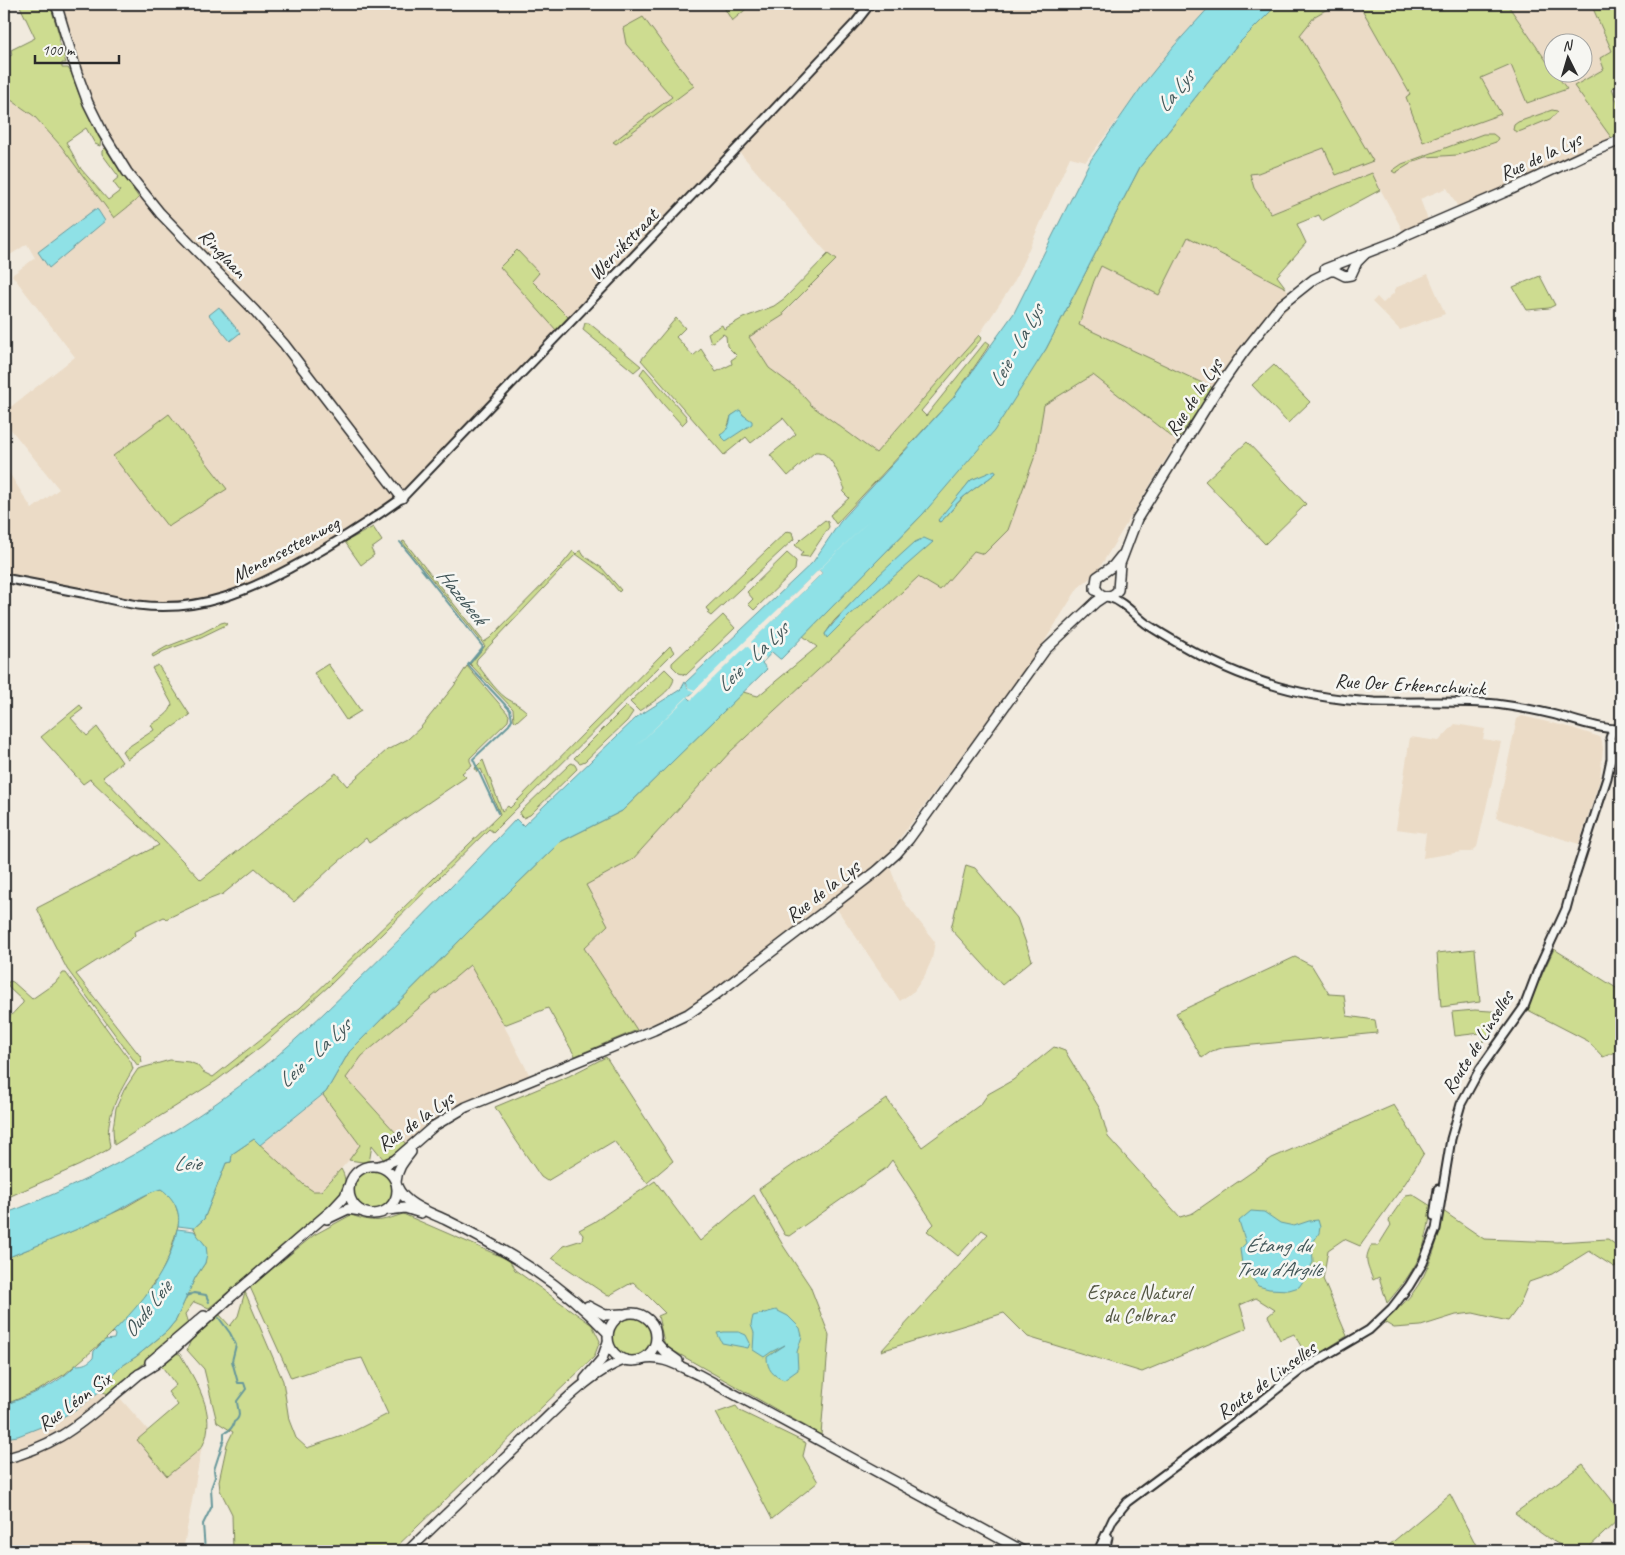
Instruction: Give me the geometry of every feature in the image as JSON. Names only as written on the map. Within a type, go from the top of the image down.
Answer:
[{"type":"main road","name":"Ringlaan","points":[[57,6],[88,103],[106,139],[127,172],[160,214],[255,311],[284,344],[399,500]]},
{"type":"main road","name":"Rue de la Lys","points":[[1314,280],[1324,270],[1365,254],[1621,140]]},
{"type":"main road","points":[[1354,270],[1352,263],[1344,262],[1339,267],[1341,273],[1348,276],[1354,270],[1365,254]]},
{"type":"main road","name":"Rue de la Lys","points":[[1119,584],[1119,569],[1137,518],[1229,372],[1274,314],[1290,298],[1330,271],[1341,273]]},
{"type":"main road","name":"Rue de la Lys","points":[[1102,573],[1115,564],[1125,550]]},
{"type":"main road","points":[[1102,573],[1112,573],[1119,584],[1115,594],[1107,596],[1098,592],[1095,586],[1096,580],[1102,573]]},
{"type":"main road","name":"Rue de la Lys","points":[[1083,615],[1092,599],[1095,586]]},
{"type":"main road","name":"Rue de la Lys","points":[[378,1166],[395,1160],[434,1126],[469,1105],[627,1042],[688,1014],[877,871],[896,854],[913,834],[1045,650],[1099,600],[1107,596]]},
{"type":"main road","name":"Rue de la Lys","points":[[397,1184],[397,1173],[401,1164],[420,1143],[463,1114],[499,1094]]},
{"type":"main road","points":[[232,1296],[341,1201],[353,1176],[358,1171],[368,1166],[378,1166],[388,1171],[402,1195],[415,1205],[505,1251],[595,1318],[608,1338],[614,1354],[633,1362],[659,1358],[699,1375]]},
{"type":"main road","points":[[385,1211],[395,1200],[397,1184]]},
{"type":"main road","points":[[349,1186],[351,1200],[361,1211]]},
{"type":"main road","points":[[310,1230],[344,1210],[352,1209],[378,1214],[393,1208],[405,1208],[453,1224]]},
{"type":"main road","points":[[561,1291],[605,1315],[639,1314],[648,1319],[656,1331],[656,1342],[651,1353],[641,1360]]},
{"type":"main road","name":"Rue Léon Six","points":[[135,1377],[162,1359],[198,1329],[232,1296]]},
{"type":"main road","name":"Rue Léon Six","points":[[4,1459],[33,1450],[65,1435],[135,1377],[185,1331],[232,1296]]},
{"type":"main road","points":[[568,1398],[600,1362],[606,1351],[610,1327],[615,1320],[626,1314]]},
{"type":"main road","points":[[656,1342],[668,1354],[699,1375],[1023,1551]]},
{"type":"main road","points":[[408,1551],[568,1398],[600,1372],[625,1360]]},
{"type":"main road","points":[[1008,1544],[1019,1551]]},
{"type":"street","name":"Wervikstraat","points":[[399,500],[770,113],[856,22],[870,4]]},
{"type":"street","name":"Menensesteenweg","points":[[4,578],[138,605],[164,606],[226,598],[266,582],[334,544],[399,500]]},
{"type":"street","name":"Rue Oer Erkenschwick","points":[[1119,584],[1122,599],[1132,612]]},
{"type":"street","name":"Rue Oer Erkenschwick","points":[[1107,596],[1117,601],[1147,624],[1206,660],[1250,678],[1292,690],[1364,701],[1494,704],[1536,711],[1584,723],[1618,727]]},
{"type":"street","name":"Rue Oer Erkenschwick","points":[[1584,723],[1602,732],[1615,748],[1621,749]]},
{"type":"street","name":"Route de Linselles","points":[[1098,1551],[1119,1510],[1132,1497],[1254,1408],[1301,1370],[1375,1326],[1409,1286],[1419,1270],[1438,1221],[1449,1147],[1459,1109],[1468,1088],[1480,1069],[1524,1007],[1569,901],[1575,876],[1607,778],[1611,759],[1610,734],[1618,727]]},
{"type":"street","name":"Route de Linselles","points":[[1607,778],[1621,749]]},
{"type":"street","name":"Route de Linselles","points":[[1429,1247],[1449,1128],[1454,1112],[1473,1072],[1516,1012],[1537,974]]},
{"type":"street","name":"Route de Linselles","points":[[1105,1551],[1109,1529]]},
{"type":"shaded area","points":[[62,4],[1212,4],[1174,46],[1086,161],[1070,157],[1014,282],[979,335],[876,453],[812,406],[796,388],[769,368],[749,337],[783,315],[836,260],[828,254],[734,146],[401,495],[337,537],[267,576],[229,593],[194,601],[160,603],[125,600],[4,575],[4,465],[32,509],[59,489],[4,421],[4,412],[75,357],[12,275],[35,258],[27,244],[4,259],[4,95],[34,116],[61,146],[114,218],[146,191],[111,139],[86,87]]},
{"type":"shaded area","points":[[1336,4],[1359,4],[1411,95],[1406,97],[1501,114],[1481,78],[1512,65],[1527,103],[1567,89],[1562,82],[1592,82],[1592,32],[1542,32],[1542,55],[1507,4],[1591,4],[1612,51],[1600,58],[1604,69],[1613,140],[1459,209],[1447,188],[1420,199],[1428,220],[1403,231],[1372,174],[1271,214],[1254,188],[1249,174],[1258,173],[1324,148],[1359,138],[1299,35],[1315,16]]},
{"type":"shaded area","points":[[1188,236],[1286,288],[1295,301],[1268,329],[1264,324],[1213,388],[1079,325],[1101,266]]},
{"type":"shaded area","points":[[1428,274],[1445,314],[1400,330],[1372,302],[1377,297],[1383,303],[1395,292],[1395,288]]},
{"type":"shaded area","points":[[1093,375],[1177,441],[1097,572],[1078,588],[1036,655],[886,857],[902,899],[935,942],[932,959],[925,975],[914,991],[900,1001],[830,899],[724,983],[681,1012],[637,1030],[584,948],[608,925],[586,885],[632,860],[731,751],[918,577],[940,590],[974,551],[1036,453],[1044,405]]},
{"type":"shaded area","points":[[1522,716],[1569,727],[1600,737],[1602,741],[1600,779],[1579,844],[1496,818],[1517,719]]},
{"type":"shaded area","points":[[1455,724],[1485,729],[1483,739],[1501,742],[1477,847],[1471,852],[1423,858],[1426,833],[1396,829],[1410,737],[1439,741]]},
{"type":"shaded area","points":[[470,965],[530,1076],[481,1096],[407,1145],[346,1078],[362,1056]]},
{"type":"shaded area","points":[[323,1095],[360,1145],[321,1191],[313,1191],[260,1145]]},
{"type":"shaded area","points":[[100,1391],[120,1398],[148,1430],[138,1440],[167,1475],[202,1446],[183,1551],[4,1551],[4,1438],[18,1436],[51,1423],[76,1410]]},
{"type":"green space","points":[[19,4],[50,4],[66,63],[62,63],[62,68],[68,68],[72,74],[101,140],[100,146],[95,144],[86,128],[66,142],[81,169],[108,200],[120,191],[113,182],[119,177],[102,154],[105,148],[139,198],[114,218],[61,146],[34,116],[4,95],[4,59],[12,55],[11,50],[35,38]]},
{"type":"green space","points":[[722,4],[752,4],[732,21]]},
{"type":"green space","points":[[1278,4],[1336,4],[1315,16],[1300,35],[1373,161],[1336,175],[1324,148],[1258,173],[1250,174],[1254,188],[1271,214],[1372,173],[1380,190],[1322,221],[1319,215],[1297,224],[1306,243],[1277,276],[1286,288],[1188,237],[1159,295],[1101,266],[1079,325],[1213,388],[1177,441],[1093,375],[1044,405],[1036,453],[1008,530],[984,554],[974,551],[940,590],[918,577],[731,751],[632,860],[586,885],[608,925],[584,948],[637,1030],[575,1056],[548,1008],[504,1025],[470,965],[362,1056],[346,1078],[407,1145],[384,1160],[372,1145],[369,1163],[349,1160],[360,1145],[323,1095],[349,1052],[560,842],[622,811],[743,692],[758,696],[817,647],[803,636],[923,514],[1046,349],[1140,167],[1237,45]],"holes":[[[995,471],[996,473],[959,501],[944,519],[940,522],[938,521],[971,480]],[[933,541],[851,614],[827,638],[825,634],[834,621],[879,575]]]},
{"type":"green space","points":[[1359,4],[1507,4],[1542,55],[1542,82],[1562,82],[1567,89],[1527,103],[1511,65],[1481,78],[1501,114],[1423,142],[1406,97],[1410,94]]},
{"type":"green space","points":[[1591,4],[1614,4],[1621,21],[1621,85],[1612,88],[1621,112],[1621,136],[1613,140],[1574,86],[1581,82],[1592,82],[1592,76],[1604,69],[1600,58],[1612,51]]},
{"type":"green space","points":[[643,17],[694,86],[616,144],[613,142],[672,97],[626,44],[623,28]]},
{"type":"green space","points":[[1552,110],[1558,112],[1550,119],[1521,131],[1513,130],[1514,125],[1518,122]]},
{"type":"green space","points":[[1483,134],[1493,134],[1498,138],[1496,142],[1457,155],[1426,157],[1395,173],[1392,171],[1402,164]]},
{"type":"green space","points":[[517,250],[539,273],[532,281],[569,318],[557,331],[500,267]]},
{"type":"green space","points":[[828,254],[836,260],[783,313],[784,315],[749,337],[769,368],[796,388],[812,406],[876,453],[979,335],[982,338],[921,411],[926,416],[986,341],[990,344],[954,397],[836,524],[830,515],[849,498],[843,492],[845,489],[837,471],[826,455],[815,452],[788,476],[770,455],[796,434],[783,418],[751,443],[746,437],[724,455],[641,360],[676,318],[685,328],[676,337],[693,356],[701,349],[716,372],[732,364],[731,360],[737,356],[727,346],[726,336],[723,334],[711,343],[708,333],[722,325],[724,329],[743,318],[774,306],[785,298]],"holes":[[[740,411],[748,419],[726,441],[731,416]]]},
{"type":"green space","points":[[1540,276],[1555,305],[1549,308],[1527,310],[1513,287]]},
{"type":"green space","points":[[585,323],[589,323],[641,366],[634,372],[583,330]]},
{"type":"green space","points":[[1274,365],[1310,402],[1288,423],[1252,385]]},
{"type":"green space","points":[[644,368],[686,416],[687,420],[682,425],[640,374]]},
{"type":"green space","points":[[169,414],[227,489],[168,527],[113,456]]},
{"type":"green space","points":[[1247,442],[1306,504],[1265,544],[1205,481]]},
{"type":"green space","points":[[825,520],[828,522],[829,527],[809,557],[800,556],[803,552],[795,545]]},
{"type":"green space","points":[[373,527],[382,541],[371,549],[374,555],[361,565],[345,542]]},
{"type":"green space","points":[[787,531],[792,532],[794,539],[711,616],[707,613],[709,612],[706,608]]},
{"type":"green space","points":[[404,541],[484,642],[560,567],[573,551],[576,554],[477,659],[476,663],[498,690],[506,698],[527,712],[516,722],[513,709],[470,664],[485,646],[402,542]]},
{"type":"green space","points":[[581,551],[584,556],[602,568],[621,590],[619,592],[605,575],[576,554]]},
{"type":"green space","points":[[787,553],[796,561],[795,570],[754,610],[748,604],[753,599],[747,592]]},
{"type":"green space","points":[[723,615],[735,628],[686,675],[679,673],[672,666],[672,663]]},
{"type":"green space","points":[[225,622],[228,624],[199,638],[153,657],[152,655],[166,647]]},
{"type":"green space","points":[[670,646],[674,652],[493,832],[489,829],[329,986],[263,1045],[216,1081],[114,1145],[113,1129],[116,1108],[124,1090],[138,1069],[170,1060],[189,1062],[197,1065],[203,1072],[213,1077],[300,1008],[500,814],[481,769],[477,772],[475,768],[483,760],[502,811],[508,806],[510,808]]},
{"type":"green space","points":[[328,664],[361,711],[346,720],[314,673]]},
{"type":"green space","points":[[158,665],[190,715],[127,759],[122,751],[154,730],[151,725],[164,716],[171,708],[172,704],[152,668]]},
{"type":"green space","points":[[467,666],[509,715],[508,721],[470,758],[472,765],[462,773],[466,777],[369,843],[366,838],[294,902],[255,868],[223,894],[166,919],[164,917],[134,932],[135,935],[131,939],[76,974],[141,1057],[142,1062],[138,1066],[67,969],[37,908],[159,845],[90,779],[83,784],[41,737],[80,705],[83,709],[71,718],[87,736],[97,727],[122,762],[103,777],[201,880],[336,773],[347,786],[387,750],[408,739],[421,727],[454,686]]},
{"type":"green space","points":[[665,669],[674,678],[670,688],[639,711],[630,702]]},
{"type":"green space","points":[[626,706],[633,712],[627,721],[585,761],[580,763],[574,758]]},
{"type":"green space","points":[[572,763],[577,769],[530,815],[523,818],[520,812]]},
{"type":"green space","points":[[966,865],[975,868],[1017,918],[1032,960],[1002,985],[951,929]]},
{"type":"green space","points":[[1475,949],[1480,1002],[1441,1007],[1437,953]]},
{"type":"green space","points":[[1554,949],[1621,991],[1621,1050],[1603,1057],[1588,1041],[1526,1009]]},
{"type":"green space","points":[[1295,957],[1312,966],[1329,994],[1344,995],[1347,1016],[1375,1020],[1377,1033],[1222,1048],[1212,1051],[1202,1058],[1176,1013]]},
{"type":"green space","points":[[63,973],[66,973],[131,1062],[133,1069],[118,1096],[111,1115],[108,1136],[109,1149],[80,1165],[4,1199],[4,1021],[23,1003],[7,983],[13,982],[32,999],[55,983]]},
{"type":"green space","points":[[1475,1010],[1505,1012],[1483,1042],[1481,1033],[1455,1036],[1452,1012]]},
{"type":"green space","name":"Espace Naturel du Colbras","points":[[1054,1047],[1065,1051],[1100,1109],[1108,1137],[1180,1217],[1193,1213],[1272,1158],[1394,1105],[1424,1153],[1406,1182],[1360,1246],[1344,1239],[1328,1250],[1323,1279],[1347,1336],[1309,1360],[1294,1334],[1280,1340],[1268,1316],[1275,1310],[1256,1298],[1240,1305],[1247,1328],[1142,1372],[1028,1337],[1004,1313],[881,1351],[988,1234],[982,1230],[958,1256],[927,1231],[934,1224],[892,1160],[886,1168],[789,1236],[785,1235],[759,1189],[887,1099],[922,1147],[981,1104],[988,1094],[1013,1080]]},
{"type":"green space","points":[[606,1057],[673,1161],[647,1183],[614,1141],[547,1181],[541,1177],[495,1107],[569,1076]]},
{"type":"green space","points":[[254,1139],[313,1191],[321,1191],[341,1169],[345,1179],[342,1192],[333,1205],[209,1308],[194,1302],[185,1314],[188,1324],[109,1394],[100,1391],[119,1368],[167,1331],[176,1320],[195,1278],[205,1263],[206,1246],[198,1237],[194,1228],[204,1219],[226,1163],[231,1162],[232,1154]]},
{"type":"green space","points":[[373,1169],[388,1175],[394,1190],[388,1205],[373,1211],[358,1205],[352,1190],[358,1175]]},
{"type":"green space","points":[[655,1181],[700,1241],[754,1195],[784,1247],[810,1286],[829,1335],[821,1435],[665,1346],[658,1316],[665,1313],[633,1282],[608,1296],[552,1258],[563,1246],[582,1240],[583,1235],[579,1230]]},
{"type":"green space","points":[[161,1189],[170,1195],[180,1219],[169,1256],[158,1279],[154,1282],[140,1305],[106,1339],[65,1374],[39,1390],[4,1405],[4,1259],[87,1225],[124,1208],[153,1191]]},
{"type":"green space","points":[[1412,1194],[1431,1206],[1424,1246],[1405,1280],[1387,1303],[1379,1277],[1373,1280],[1367,1263],[1367,1255],[1371,1246],[1378,1246],[1391,1225],[1389,1222],[1390,1218],[1406,1195]]},
{"type":"green space","points":[[1443,1211],[1484,1239],[1557,1242],[1608,1239],[1621,1249],[1621,1264],[1614,1267],[1589,1251],[1552,1274],[1529,1282],[1519,1306],[1508,1321],[1473,1313],[1456,1315],[1421,1326],[1394,1328],[1384,1322],[1409,1298],[1424,1275],[1436,1244]]},
{"type":"green space","points":[[403,1214],[509,1260],[515,1270],[592,1325],[600,1341],[594,1357],[392,1551],[233,1551],[232,1514],[220,1490],[219,1481],[227,1444],[233,1432],[217,1422],[204,1369],[187,1350],[192,1337],[219,1314],[230,1326],[238,1316],[245,1292],[283,1381],[289,1420],[296,1438],[307,1448],[348,1434],[388,1414],[362,1358],[334,1364],[291,1378],[250,1287],[314,1235],[351,1215],[377,1220]]},
{"type":"green space","points":[[636,1317],[643,1320],[649,1326],[652,1337],[651,1345],[643,1354],[636,1357],[628,1357],[621,1354],[613,1345],[612,1333],[615,1326],[624,1318]]},
{"type":"green space","points":[[173,1353],[180,1354],[198,1386],[203,1398],[208,1421],[207,1433],[201,1448],[167,1476],[137,1440],[178,1405],[168,1392],[176,1385],[160,1364]]},
{"type":"green space","points":[[736,1406],[740,1411],[806,1443],[803,1456],[818,1482],[772,1519],[716,1413]]},
{"type":"green space","points":[[1583,1464],[1611,1499],[1621,1517],[1585,1551],[1575,1550],[1556,1543],[1515,1513]]},
{"type":"green space","points":[[1450,1494],[1479,1551],[1382,1551]]},
{"type":"water","name":"Leie","points":[[1212,4],[1278,4],[1237,45],[1140,167],[1046,349],[994,431],[923,514],[781,659],[772,652],[762,663],[767,669],[622,811],[560,842],[349,1052],[326,1092],[260,1145],[254,1139],[232,1154],[231,1162],[226,1163],[204,1219],[194,1228],[178,1226],[179,1220],[175,1205],[161,1189],[105,1217],[4,1259],[4,1214],[70,1187],[134,1154],[196,1117],[254,1075],[305,1031],[375,964],[516,819],[523,826],[637,717],[681,689],[685,682],[688,688],[686,682],[813,562],[840,522],[954,397],[1014,313],[1090,161],[1145,82]],"holes":[[[819,570],[822,573],[690,700],[687,697],[695,692]]]},
{"type":"water","points":[[95,209],[98,210],[105,221],[49,268],[38,252]]},
{"type":"water","points":[[219,307],[240,333],[230,341],[209,315]]},
{"type":"water","points":[[740,410],[743,415],[752,421],[752,424],[726,441],[720,435],[728,427],[731,416]]},
{"type":"water","points":[[995,470],[996,473],[962,498],[940,522],[938,520],[971,480]]},
{"type":"water","points":[[924,538],[933,542],[851,614],[827,638],[825,634],[856,598],[915,542]]},
{"type":"water","name":"Étang du Trou d'Argile","points":[[1251,1211],[1264,1212],[1280,1223],[1294,1226],[1318,1220],[1319,1233],[1312,1244],[1313,1262],[1299,1287],[1289,1290],[1269,1289],[1258,1286],[1242,1264],[1240,1249],[1246,1243],[1239,1221]]},
{"type":"water","name":"Oude Leie","points":[[177,1229],[194,1231],[206,1246],[207,1254],[205,1263],[195,1278],[176,1320],[167,1331],[119,1368],[100,1391],[76,1410],[51,1423],[18,1436],[4,1438],[4,1405],[33,1394],[52,1384],[76,1365],[84,1364],[91,1360],[94,1351],[105,1340],[114,1339],[115,1335],[113,1332],[144,1298],[161,1272],[168,1259]]},
{"type":"water","points":[[776,1310],[788,1316],[800,1328],[802,1336],[797,1352],[798,1370],[784,1380],[771,1372],[767,1357],[785,1345],[764,1357],[753,1350],[754,1333],[751,1325],[753,1316]]},
{"type":"water","points":[[739,1332],[746,1335],[750,1343],[748,1348],[722,1343],[717,1333]]},
{"type":"pier","points":[[872,518],[819,570],[822,573],[751,642],[766,658],[763,662],[747,646],[691,700],[688,697],[634,748],[689,695],[694,692],[688,688],[685,682],[689,688],[695,690]]},
{"type":"waterway","name":"Hazebeek","points":[[400,542],[483,647],[468,665],[510,710],[512,719],[509,725],[473,759],[498,813]]},
{"type":"waterway","name":"Oude Leie","points":[[186,1296],[194,1293],[206,1295],[209,1302]]},
{"type":"waterway","points":[[205,1551],[203,1524],[212,1506],[211,1488],[215,1477],[214,1470],[224,1439],[224,1433],[237,1420],[239,1412],[237,1401],[246,1389],[244,1383],[238,1383],[232,1361],[236,1345],[219,1318]]},
{"type":"water label","name":"La Lys","points":[[1175,91]]},
{"type":"water label","name":"Leie - La Lys","points":[[1016,346]]},
{"type":"water label","name":"Leie - La Lys","points":[[752,657]]},
{"type":"water label","name":"Leie - La Lys","points":[[314,1053]]}]
